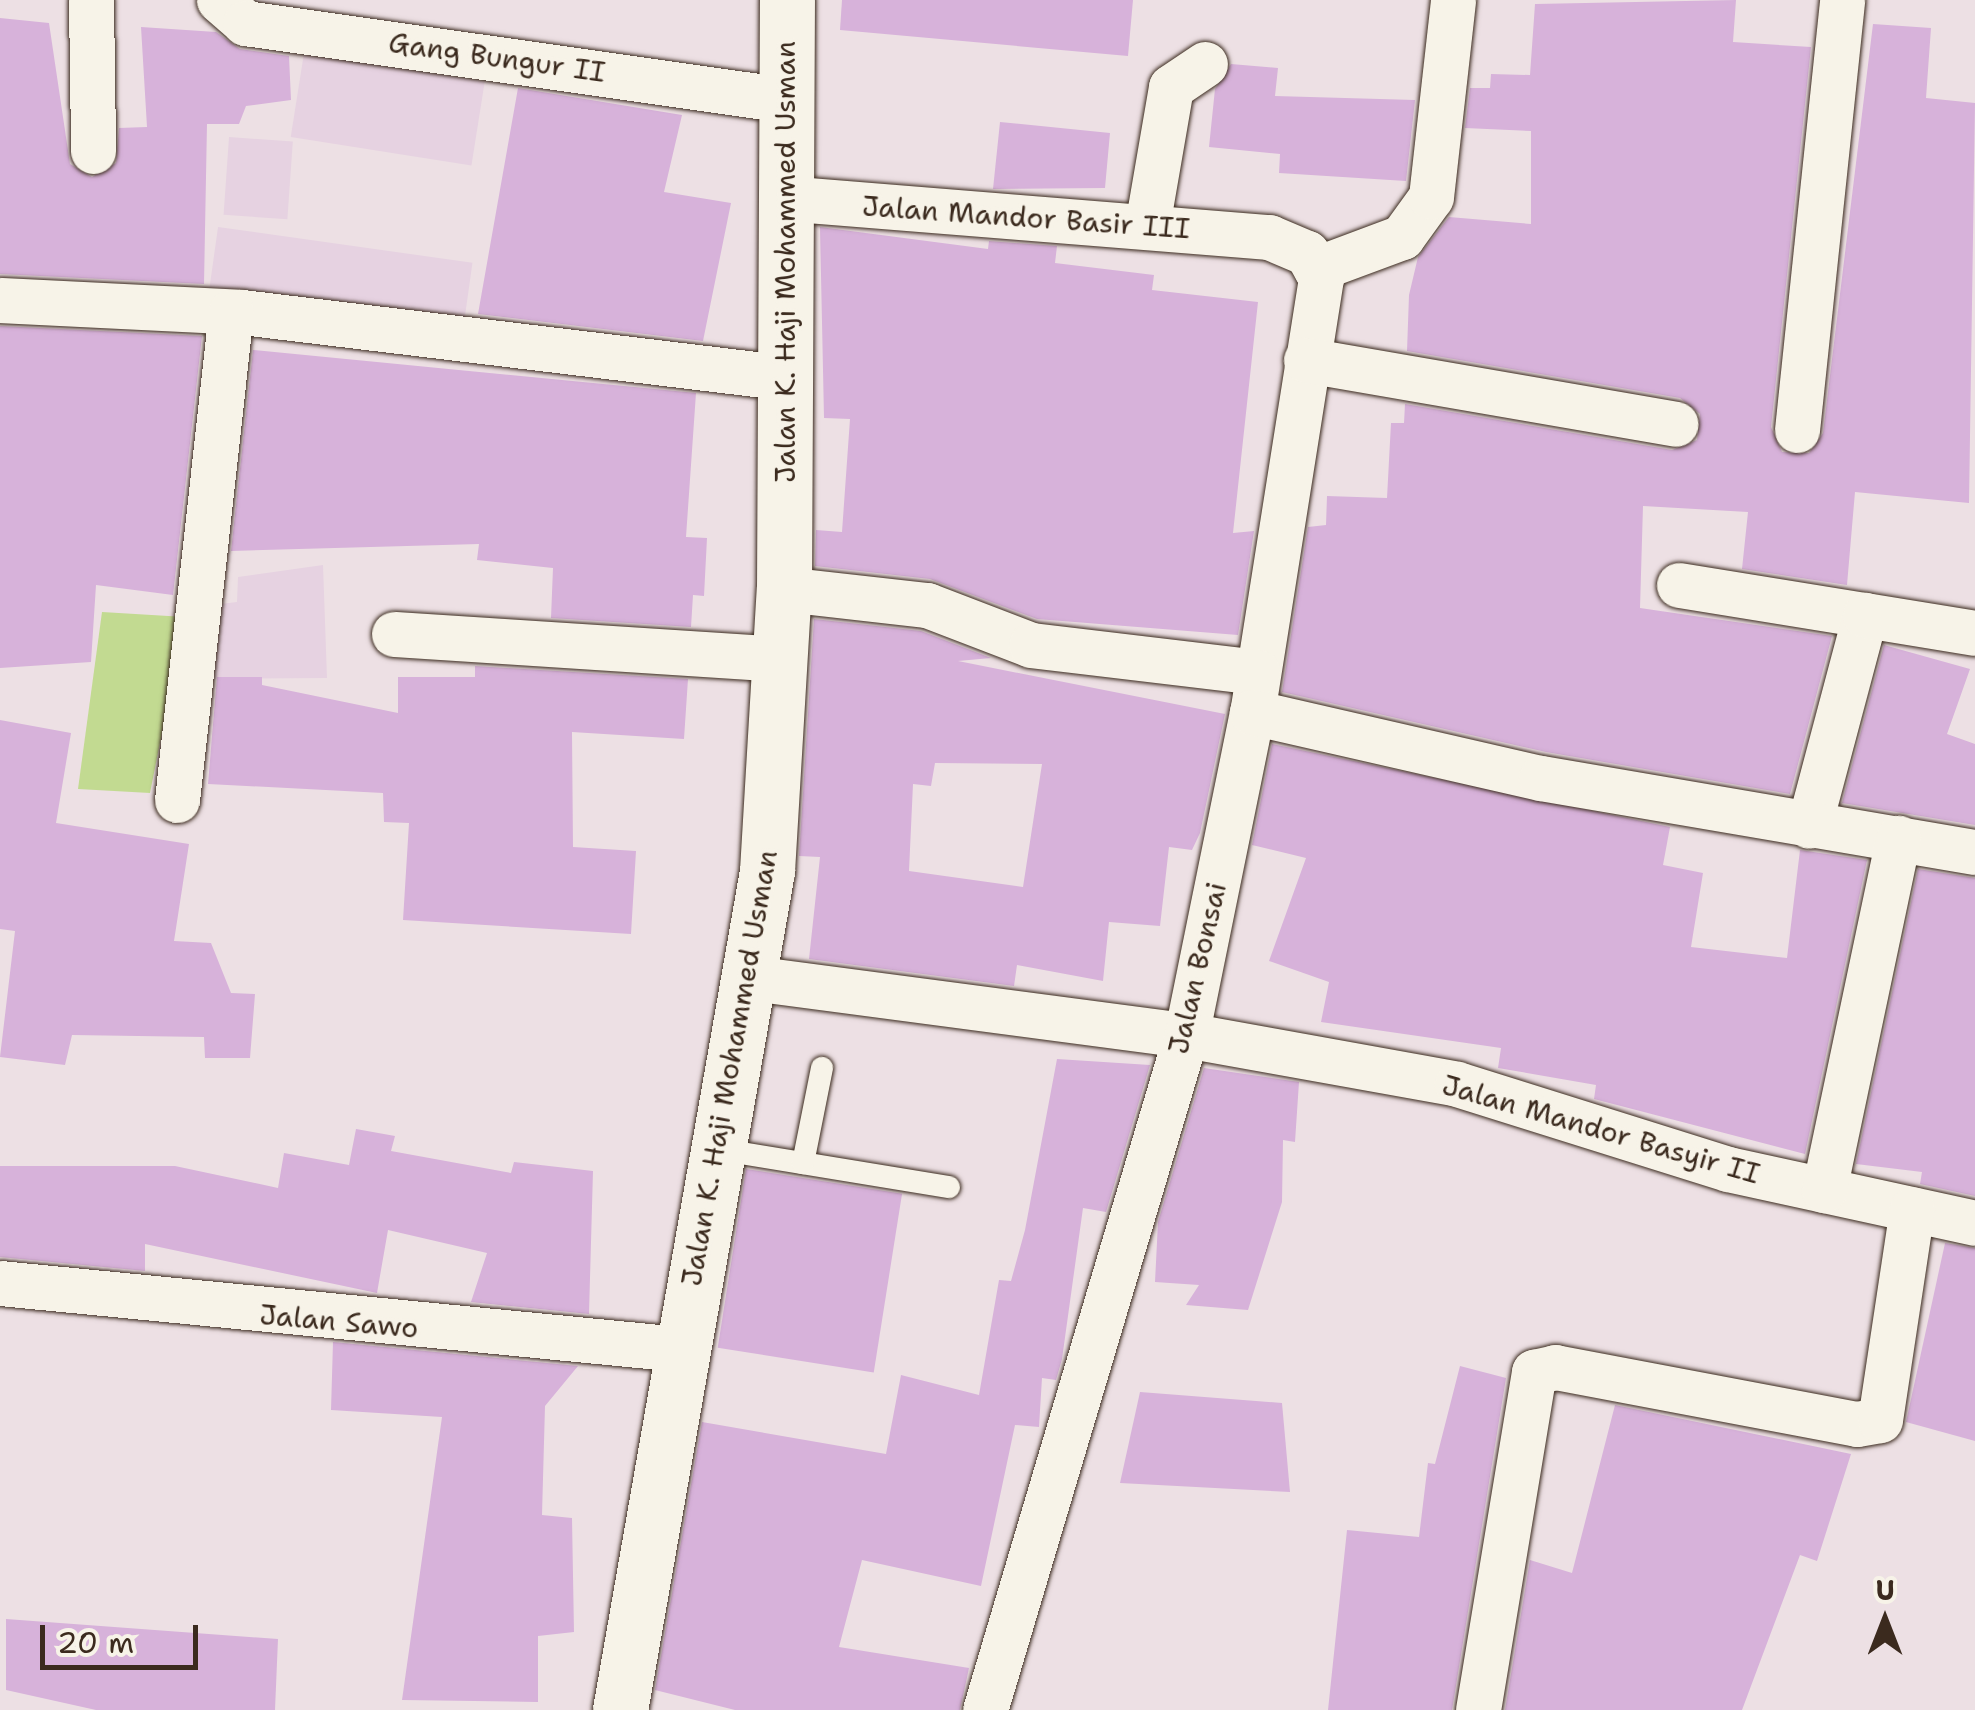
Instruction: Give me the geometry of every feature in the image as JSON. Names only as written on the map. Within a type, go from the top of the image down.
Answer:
[{"type":"street","points":[[91,0],[93,150]]},
{"type":"street","name":"Gang Bungur II","points":[[218,0],[245,24],[786,100]]},
{"type":"street","name":"Jalan K. Haji Mohammed Usman","points":[[620,1710],[679,1349],[751,978],[782,658],[780,377],[787,0]]},
{"type":"street","points":[[1316,269],[1402,237],[1431,197],[1453,0]]},
{"type":"street","points":[[1797,430],[1842,0]]},
{"type":"street","points":[[1147,226],[1171,86],[1206,64]]},
{"type":"street","name":"Jalan Mandor Basir III","points":[[783,198],[1268,237],[1308,253],[1316,269]]},
{"type":"street","name":"Jalan Bonsai","points":[[985,1710],[1186,1035],[1255,692],[1306,360],[1316,269]]},
{"type":"street","points":[[0,300],[231,312],[780,377]]},
{"type":"street","points":[[177,800],[231,312]]},
{"type":"street","points":[[1306,360],[1676,424]]},
{"type":"street","points":[[1679,585],[1975,633]]},
{"type":"street","points":[[784,588],[927,605],[1031,645],[1255,692],[1809,826],[1975,852]]},
{"type":"street","points":[[1809,826],[1865,616]]},
{"type":"street","points":[[394,634],[782,658]]},
{"type":"street","points":[[1824,1190],[1898,838]]},
{"type":"street","name":"Jalan Mandor Basyir II","points":[[751,978],[1186,1035],[1457,1084],[1824,1190],[1975,1223]]},
{"type":"street","points":[[1478,1710],[1534,1372],[1555,1367],[1857,1424],[1880,1420],[1912,1209]]},
{"type":"street","name":"Jalan Sawo","points":[[0,1284],[679,1349]]},
{"type":"lane","points":[[804,1163],[822,1068]]},
{"type":"lane","points":[[716,1148],[949,1188]]},
{"type":"shaded area","points":[[304,53],[485,82],[471,166],[291,137]]},
{"type":"shaded area","points":[[229,137],[293,141],[287,219],[224,215]]},
{"type":"shaded area","points":[[218,227],[472,263],[462,339],[207,303]]},
{"type":"shaded area","points":[[323,565],[327,678],[209,679],[213,605],[237,602],[238,577]]},
{"type":"green space","points":[[102,612],[185,617],[150,793],[78,789]]},
{"type":"building","points":[[842,0],[1133,0],[1128,56],[840,30]]},
{"type":"building","points":[[1736,0],[1733,42],[1811,47],[1771,427],[1782,452],[1809,453],[1823,433],[1873,24],[1931,28],[1926,98],[1975,103],[1969,503],[1855,492],[1847,585],[1742,569],[1748,512],[1643,506],[1640,608],[1832,636],[1790,794],[1546,752],[1282,692],[1308,527],[1326,525],[1327,496],[1387,498],[1391,423],[1404,423],[1405,404],[1672,450],[1697,440],[1700,414],[1680,398],[1407,351],[1409,295],[1418,257],[1449,217],[1531,224],[1531,131],[1465,128],[1470,88],[1490,88],[1491,74],[1530,75],[1535,4]]},
{"type":"building","points":[[0,18],[49,23],[70,164],[92,177],[116,163],[119,128],[147,127],[141,27],[216,32],[240,49],[289,56],[291,100],[246,106],[239,124],[207,124],[204,284],[0,274]]},
{"type":"building","points":[[1231,64],[1278,68],[1275,96],[1415,100],[1406,181],[1279,173],[1280,154],[1209,147],[1215,89]]},
{"type":"building","points":[[518,88],[682,115],[664,192],[731,203],[703,341],[478,314]]},
{"type":"building","points":[[1000,122],[1110,133],[1105,188],[993,189]]},
{"type":"building","points":[[820,227],[988,249],[989,241],[1057,246],[1055,263],[1154,275],[1152,290],[1258,302],[1233,533],[1254,531],[1238,635],[1037,619],[930,579],[815,566],[816,530],[842,532],[850,419],[824,418]]},
{"type":"building","points":[[0,326],[202,336],[173,595],[96,585],[91,662],[0,668]]},
{"type":"building","points":[[253,350],[696,393],[686,537],[707,538],[704,596],[693,595],[691,627],[551,618],[553,568],[477,560],[479,544],[231,551]]},
{"type":"building","points":[[814,619],[921,631],[991,658],[958,661],[1225,714],[1200,833],[1192,850],[1169,847],[1160,926],[1109,922],[1103,981],[1017,965],[1014,986],[809,959],[820,857],[799,856]],"holes":[[[935,763],[1042,764],[1023,887],[909,871],[913,784],[931,786]]]},
{"type":"building","points":[[1884,645],[1970,669],[1947,734],[1975,744],[1975,825],[1842,803]]},
{"type":"building","points":[[475,666],[688,679],[684,739],[572,732],[573,847],[636,851],[631,934],[403,920],[409,823],[384,822],[383,793],[208,784],[217,677],[262,677],[262,685],[398,713],[398,677],[475,677]]},
{"type":"building","points":[[0,720],[71,733],[56,823],[189,844],[174,941],[211,943],[231,993],[255,994],[250,1058],[205,1058],[204,1037],[72,1035],[65,1065],[0,1057],[15,931],[0,929]]},
{"type":"building","points":[[1272,744],[1670,827],[1663,865],[1703,873],[1691,947],[1787,958],[1800,850],[1867,860],[1805,1154],[1594,1099],[1596,1085],[1498,1068],[1501,1048],[1321,1022],[1329,982],[1269,961],[1306,858],[1252,845]]},
{"type":"building","points":[[1918,869],[1975,878],[1975,1196],[1920,1184],[1922,1172],[1856,1164]]},
{"type":"building","points":[[1057,1059],[1150,1065],[1106,1212],[1083,1208],[1062,1359],[1056,1380],[1042,1378],[1039,1427],[1015,1425],[981,1586],[862,1560],[839,1647],[969,1668],[960,1710],[735,1710],[655,1690],[702,1422],[886,1454],[901,1375],[979,1395],[999,1280],[1011,1281],[1025,1230]]},
{"type":"building","points":[[1204,1068],[1299,1082],[1295,1142],[1283,1140],[1282,1202],[1248,1310],[1186,1305],[1199,1285],[1155,1282],[1158,1222]]},
{"type":"building","points":[[356,1129],[395,1136],[391,1151],[511,1173],[514,1162],[593,1171],[589,1314],[471,1302],[487,1253],[388,1230],[377,1293],[145,1244],[145,1271],[0,1257],[0,1166],[175,1166],[278,1188],[284,1153],[349,1165]]},
{"type":"building","points":[[746,1169],[902,1194],[874,1372],[718,1348]]},
{"type":"building","points":[[1945,1243],[1975,1248],[1975,1441],[1906,1422]]},
{"type":"building","points":[[333,1342],[578,1366],[545,1406],[542,1515],[572,1518],[574,1632],[538,1636],[538,1702],[402,1700],[442,1417],[331,1410]]},
{"type":"building","points":[[1460,1366],[1506,1378],[1452,1710],[1328,1710],[1347,1530],[1419,1537],[1428,1463],[1435,1464]]},
{"type":"building","points":[[1140,1392],[1282,1403],[1290,1492],[1120,1483]]},
{"type":"building","points":[[1615,1405],[1851,1454],[1817,1561],[1800,1555],[1742,1710],[1505,1710],[1530,1560],[1572,1573]]},
{"type":"building","points":[[6,1619],[278,1639],[275,1710],[96,1710],[6,1690]]}]
